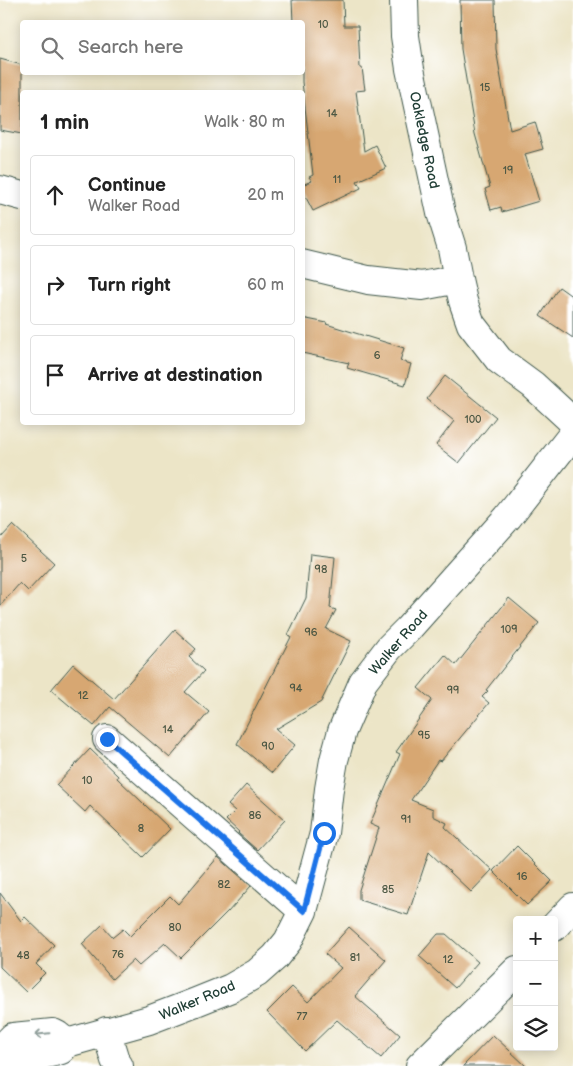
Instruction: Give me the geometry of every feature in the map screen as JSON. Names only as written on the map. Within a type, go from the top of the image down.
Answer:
[{"type":"street","name":"Oakledge Road","points":[[404,0],[405,36],[410,69],[441,213],[452,248],[463,301],[471,324],[499,360],[533,385],[573,422]]},
{"type":"street","points":[[0,190],[20,195]]},
{"type":"street","points":[[305,265],[368,280],[413,286],[458,279]]},
{"type":"street","name":"Walker Road","points":[[0,1055],[9,1060],[28,1058],[61,1050],[67,1043],[149,1020],[231,988],[257,973],[276,957],[288,941],[304,911],[324,833],[334,760],[342,731],[363,682],[389,648],[408,630],[508,517],[573,434]]},
{"type":"street","points":[[107,739],[304,911]]},
{"type":"street","points":[[558,923],[573,907]]},
{"type":"street","points":[[420,1066],[513,974]]},
{"type":"street","points":[[106,1031],[115,1060],[119,1066]]},
{"type":"building","points":[[292,0],[343,0],[344,26],[358,26],[360,68],[362,68],[365,90],[356,91],[364,151],[375,145],[386,168],[357,181],[361,188],[313,211],[305,196],[305,184],[312,181],[309,177],[313,175],[305,107],[305,90],[303,90],[302,82],[302,75],[305,75],[305,20],[293,20]]},
{"type":"building","points":[[460,0],[495,0],[496,49],[510,130],[535,122],[543,149],[525,154],[539,201],[502,212],[501,207],[491,210],[485,189],[490,187],[475,134],[461,49]]},
{"type":"building","points":[[0,59],[20,64],[22,90],[20,90],[20,134],[0,130]]},
{"type":"building","points":[[559,287],[573,297],[573,338],[540,316]]},
{"type":"building","points":[[305,319],[327,323],[404,348],[400,361],[411,364],[405,385],[347,368],[349,363],[305,354]]},
{"type":"building","points":[[445,376],[496,417],[459,463],[436,445],[454,421],[427,399]]},
{"type":"building","points":[[13,525],[54,563],[28,591],[20,583],[0,606],[0,539]]},
{"type":"building","points":[[310,554],[335,557],[330,608],[336,610],[326,629],[351,641],[321,702],[276,729],[295,745],[272,773],[237,744],[291,637],[288,635],[306,598]]},
{"type":"building","points":[[509,598],[539,623],[486,690],[488,691],[482,697],[489,703],[441,761],[438,760],[411,800],[433,809],[433,816],[447,823],[445,827],[492,870],[471,892],[429,852],[408,915],[359,900],[359,890],[379,828],[370,824],[400,754],[396,752],[432,700],[418,688],[445,655],[456,665]]},
{"type":"building","points":[[175,630],[196,649],[189,657],[204,671],[185,692],[209,712],[170,758],[110,707],[94,726],[51,690],[73,664],[114,699]]},
{"type":"building","points":[[90,749],[170,829],[143,857],[90,806],[85,812],[56,785]]},
{"type":"building","points":[[246,785],[285,820],[257,850],[226,820],[235,811],[228,805]]},
{"type":"building","points":[[517,846],[552,881],[527,905],[493,871]]},
{"type":"building","points":[[218,857],[251,886],[228,912],[181,958],[165,943],[139,966],[133,960],[112,979],[82,944],[102,925],[113,937],[123,929],[130,936],[170,896],[178,904]]},
{"type":"building","points":[[0,893],[21,921],[25,917],[54,945],[36,964],[45,973],[26,992],[0,967]]},
{"type":"building","points":[[349,927],[386,960],[355,996],[400,1035],[381,1058],[337,1020],[305,1051],[267,1012],[292,987],[308,1002],[341,968],[325,954]]},
{"type":"building","points":[[438,934],[446,934],[478,962],[455,988],[419,956]]},
{"type":"building","points":[[493,1035],[526,1066],[463,1066]]},
{"type":"route","points":[[107,739],[304,911],[324,833]]}]
